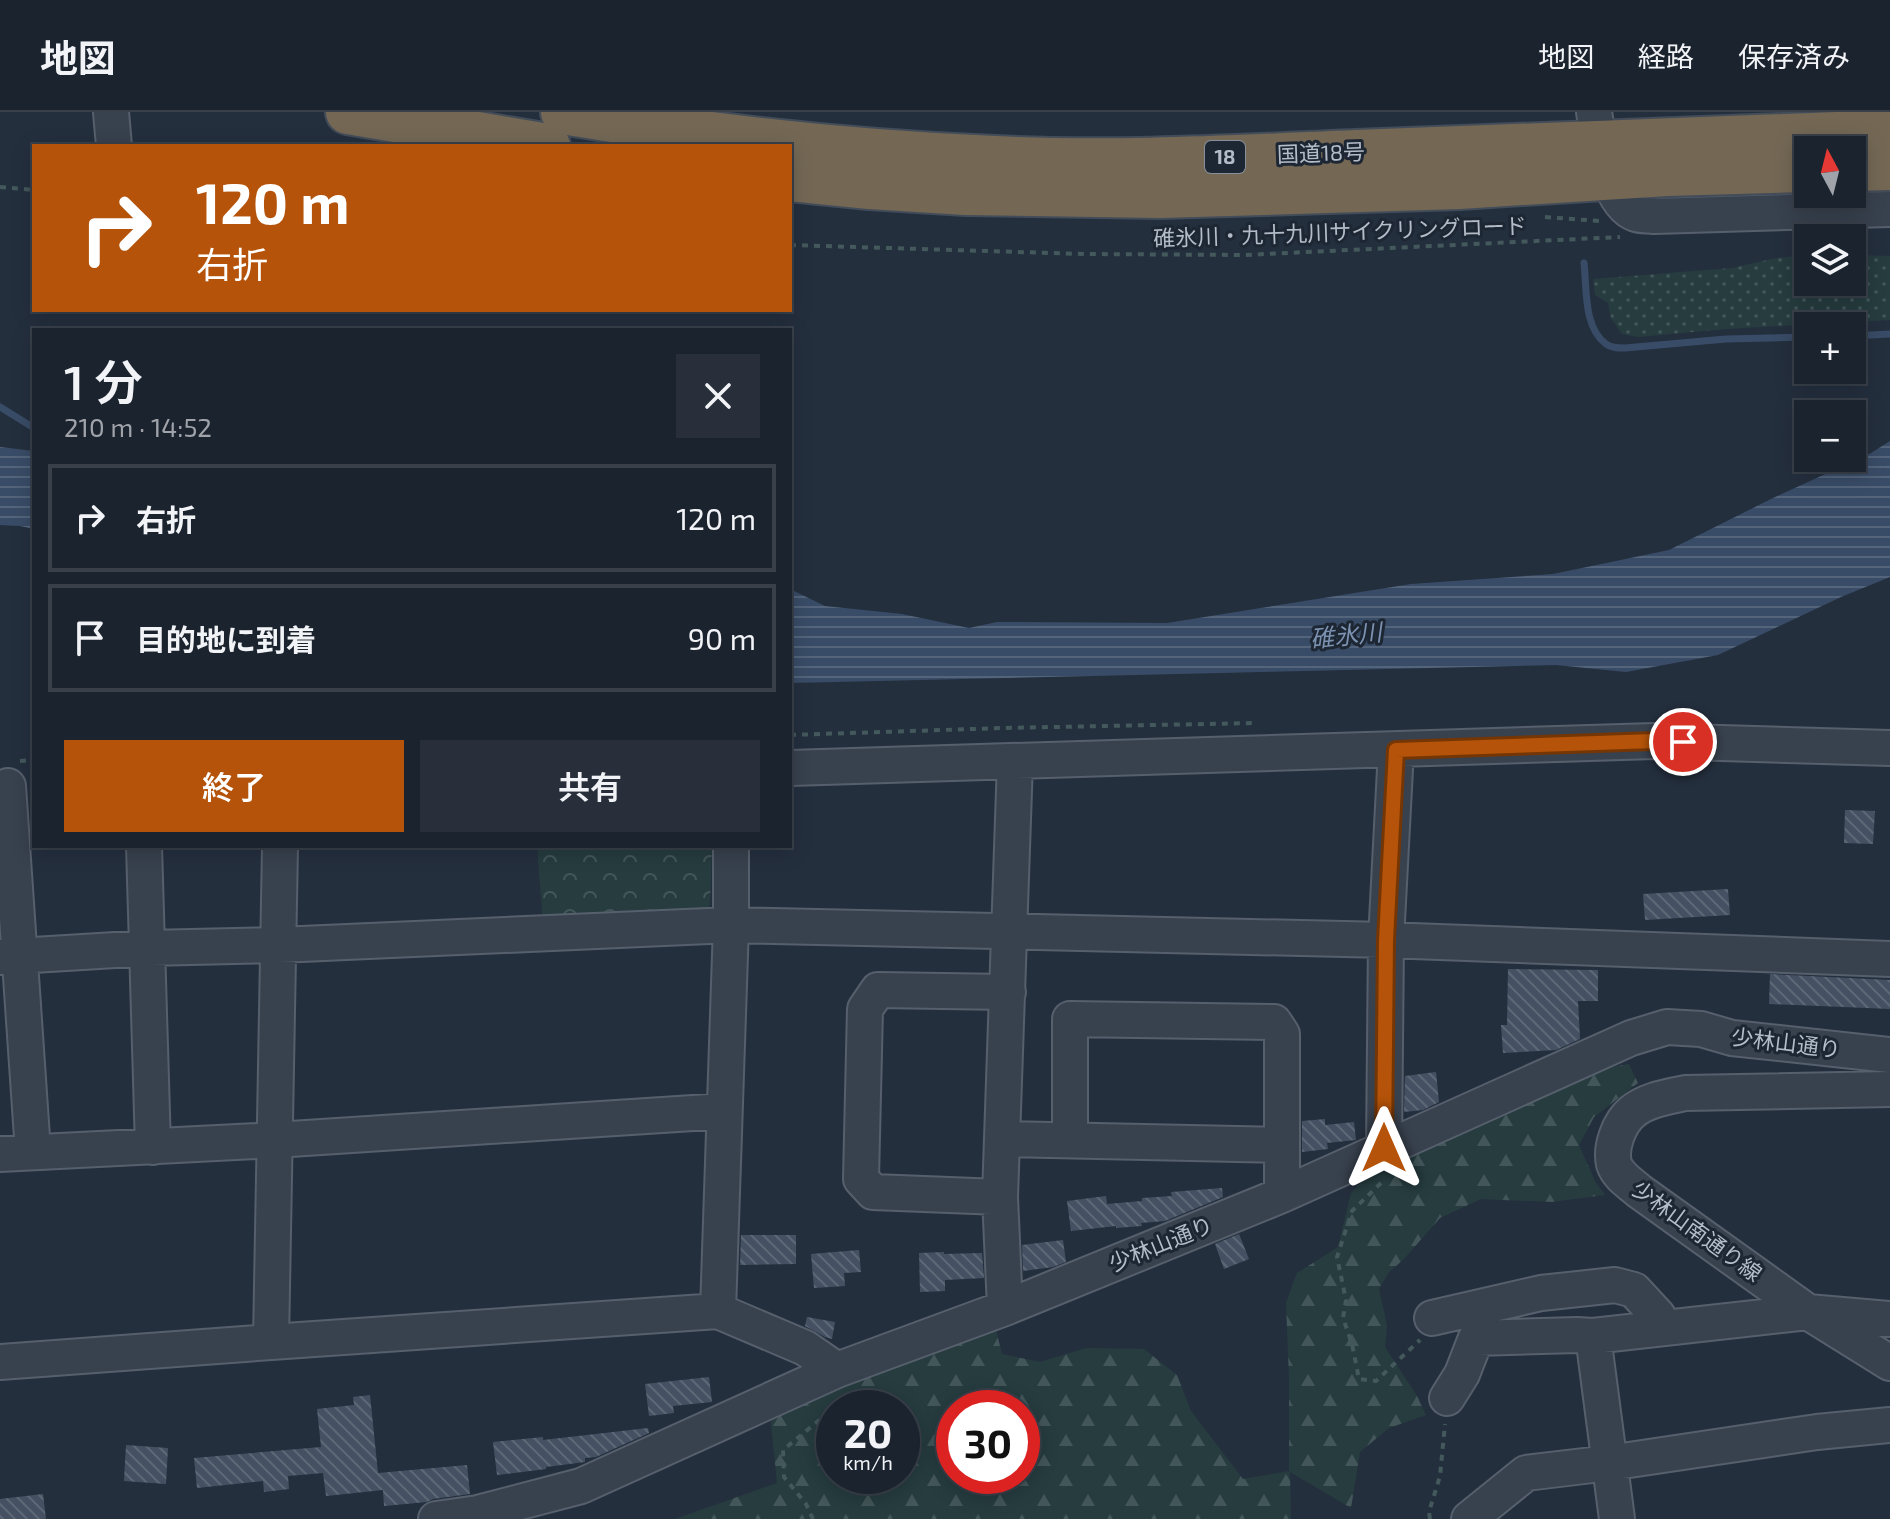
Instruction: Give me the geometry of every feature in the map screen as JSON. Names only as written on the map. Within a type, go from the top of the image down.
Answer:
[{"type":"highway","name":"国道18号","points":[[348,112],[564,126],[674,128],[870,150],[996,158],[1136,160],[1890,132]]},
{"type":"highway","name":"国道18号","points":[[792,179],[966,193],[1160,196],[1413,188],[1601,144],[1667,174],[1794,170]]},
{"type":"highway","points":[[1866,169],[1890,168]]},
{"type":"street","points":[[111,112],[114,144]]},
{"type":"street","points":[[1601,144],[1619,200],[1627,210],[1636,214],[1890,209]]},
{"type":"street","points":[[870,150],[869,163],[876,169],[900,173],[994,176],[1057,194]]},
{"type":"street","points":[[1237,157],[1238,175],[1245,178],[1341,174],[1413,188]]},
{"type":"street","points":[[792,768],[1654,741],[1890,748]]},
{"type":"street","points":[[1384,1148],[1386,940],[1396,750]]},
{"type":"street","points":[[1005,1308],[1000,1197],[1015,761]]},
{"type":"street","points":[[14,786],[10,956],[16,1153],[724,1111]]},
{"type":"street","points":[[144,848],[153,1147]]},
{"type":"street","points":[[271,1342],[280,848]]},
{"type":"street","points":[[718,1311],[731,848]]},
{"type":"street","points":[[10,956],[731,925],[1386,940],[1890,959]]},
{"type":"street","points":[[1000,1197],[873,1192],[861,1179],[865,1009],[878,990],[1008,992]]},
{"type":"street","points":[[1070,1140],[1070,1019],[1274,1022],[1282,1034],[1282,1195]]},
{"type":"street","name":"少林山通り","points":[[436,1519],[478,1513],[581,1486],[837,1370],[1005,1308],[1282,1195],[1631,1038],[1667,1027],[1701,1029],[1732,1038],[1890,1055]]},
{"type":"street","name":"少林山南通り線","points":[[1890,1089],[1685,1093],[1653,1101],[1632,1112],[1621,1125],[1614,1152],[1614,1165],[1622,1177],[1808,1312],[1890,1363]]},
{"type":"street","points":[[1002,1139],[1282,1145]]},
{"type":"street","points":[[1429,1326],[1541,1293],[1615,1285],[1634,1290],[1658,1316],[1662,1328]]},
{"type":"street","points":[[0,1362],[718,1311],[805,1348],[837,1370]]},
{"type":"street","points":[[1447,1398],[1462,1374],[1476,1338],[1593,1336],[1808,1312],[1890,1319]]},
{"type":"street","points":[[1593,1336],[1617,1519]]},
{"type":"street","points":[[1469,1519],[1526,1473],[1817,1432],[1890,1425]]},
{"type":"path","points":[[0,187],[32,190]]},
{"type":"path","points":[[1536,216],[1596,220],[1608,225]]},
{"type":"path","name":"碓氷川・九十九川サイクリングロード","points":[[792,245],[1084,254],[1245,255],[1632,236]]},
{"type":"path","points":[[1381,1182],[1352,1211],[1337,1257],[1346,1300],[1343,1318],[1359,1379],[1376,1381],[1429,1326]]},
{"type":"path","points":[[1430,1519],[1429,1512],[1440,1476],[1447,1398]]},
{"type":"path","points":[[813,1519],[806,1504],[784,1477],[783,1450],[816,1423]]},
{"type":"green space","points":[[1866,255],[1890,256],[1890,320],[1866,321],[1866,312],[1794,312],[1794,325],[1638,337],[1622,334],[1611,318],[1608,303],[1595,295],[1593,279],[1732,268],[1794,256],[1794,296],[1866,296]]},
{"type":"green space","points":[[537,848],[712,848],[710,905],[703,919],[543,924]]},
{"type":"green space","points":[[1629,1064],[1638,1083],[1594,1117],[1579,1145],[1595,1181],[1605,1195],[1552,1202],[1481,1199],[1440,1218],[1389,1272],[1379,1289],[1387,1325],[1385,1347],[1426,1415],[1389,1428],[1360,1452],[1351,1508],[1290,1472],[1291,1519],[675,1519],[777,1483],[770,1414],[816,1396],[816,1494],[920,1494],[920,1390],[830,1390],[959,1339],[996,1330],[1002,1354],[1040,1362],[1086,1348],[1144,1349],[1177,1375],[1191,1411],[1243,1479],[1289,1471],[1286,1303],[1297,1273],[1338,1247],[1351,1193],[1374,1169],[1596,1070]]},
{"type":"water","name":"碓氷川","points":[[1890,441],[1890,577],[1718,655],[1626,672],[1556,665],[792,683],[792,590],[825,606],[902,614],[969,628],[997,622],[1167,623],[1411,584],[1553,574],[1669,550],[1830,472],[1866,472],[1866,455]]},
{"type":"water","points":[[0,447],[32,451],[32,529],[0,525]]},
{"type":"building","points":[[1845,810],[1875,811],[1873,844],[1844,843]]},
{"type":"building","points":[[1728,889],[1730,915],[1645,920],[1643,894]]},
{"type":"building","points":[[1508,969],[1598,970],[1598,1001],[1578,1001],[1580,1039],[1556,1050],[1503,1053],[1501,1025],[1507,1025]]},
{"type":"building","points":[[1770,974],[1890,980],[1890,1009],[1769,1004]]},
{"type":"building","points":[[1436,1072],[1439,1102],[1423,1110],[1404,1112],[1405,1076]]},
{"type":"building","points":[[1325,1119],[1325,1125],[1354,1122],[1356,1140],[1327,1143],[1328,1149],[1302,1152],[1302,1121]]},
{"type":"building","points":[[1222,1188],[1223,1197],[1165,1221],[1141,1223],[1142,1226],[1071,1231],[1067,1201],[1106,1196],[1107,1204],[1172,1196],[1171,1192]]},
{"type":"building","points":[[1239,1234],[1249,1259],[1224,1269],[1215,1244]]},
{"type":"building","points":[[741,1235],[796,1235],[796,1264],[740,1265]]},
{"type":"building","points":[[1063,1240],[1066,1262],[1023,1271],[1022,1245]]},
{"type":"building","points":[[859,1250],[861,1272],[844,1273],[845,1286],[814,1288],[811,1254]]},
{"type":"building","points":[[919,1253],[982,1253],[984,1278],[945,1280],[945,1291],[920,1292]]},
{"type":"building","points":[[807,1317],[835,1322],[832,1339],[805,1326]]},
{"type":"building","points":[[709,1377],[712,1402],[673,1406],[674,1413],[649,1416],[645,1384]]},
{"type":"building","points":[[370,1395],[378,1473],[467,1465],[470,1494],[384,1506],[383,1490],[326,1496],[323,1473],[288,1476],[289,1489],[264,1492],[263,1481],[197,1488],[194,1458],[321,1447],[317,1409],[354,1405],[353,1397]]},
{"type":"building","points":[[648,1428],[649,1433],[596,1457],[585,1458],[585,1462],[497,1475],[493,1442],[543,1437],[543,1440]]},
{"type":"building","points":[[126,1445],[168,1448],[166,1484],[124,1481]]},
{"type":"building","points":[[43,1494],[46,1519],[0,1519],[0,1499]]},
{"type":"waterway","points":[[1584,263],[1586,295],[1593,328],[1610,346],[1625,348],[1726,339],[1794,337]]},
{"type":"waterway","points":[[1866,335],[1890,334]]},
{"type":"waterway","points":[[0,407],[32,427]]},
{"type":"route","points":[[1384,1148],[1386,940],[1396,750],[1683,742]]}]
